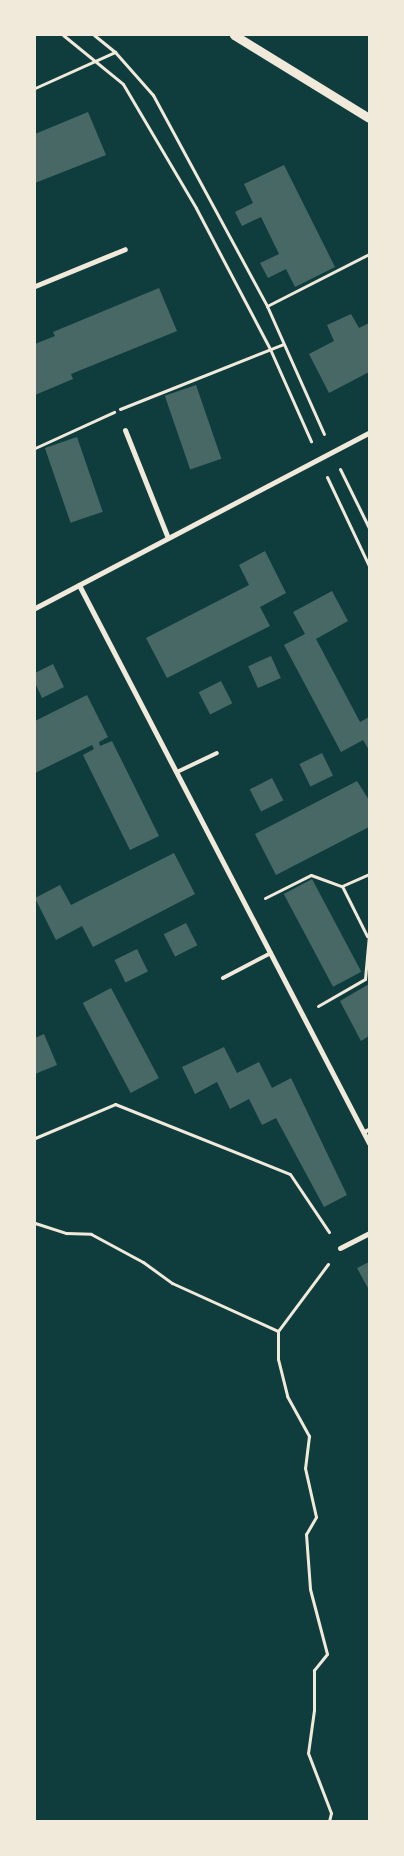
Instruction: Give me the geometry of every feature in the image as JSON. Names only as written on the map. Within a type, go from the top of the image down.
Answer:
[{"type":"street","points":[[234,35],[369,118]]},
{"type":"street","points":[[35,286],[125,249]]},
{"type":"street","points":[[125,430],[168,538]]},
{"type":"street","points":[[35,608],[369,433]]},
{"type":"street","points":[[79,585],[303,1015],[366,1131],[369,1142]]},
{"type":"street","points":[[340,1248],[369,1233]]},
{"type":"lane","points":[[177,772],[217,753]]},
{"type":"lane","points":[[224,978],[271,953]]},
{"type":"path","points":[[63,35],[96,60],[122,84],[196,208],[270,349],[318,459],[369,566]]},
{"type":"path","points":[[94,35],[115,52],[154,95],[267,306],[332,452],[369,528]]},
{"type":"path","points":[[35,88],[115,52]]},
{"type":"path","points":[[267,306],[369,254]]},
{"type":"path","points":[[35,448],[172,387],[284,344]]},
{"type":"path","points":[[342,886],[369,874]]},
{"type":"path","points":[[247,908],[311,875],[342,886],[368,936],[365,979],[303,1015]]},
{"type":"path","points":[[35,1138],[116,1104],[290,1174],[340,1248],[278,1331],[278,1359],[287,1396],[309,1436],[305,1468],[316,1517],[306,1534],[310,1580],[326,1654],[314,1670],[314,1710],[308,1753],[331,1813],[329,1821]]},
{"type":"path","points":[[35,1223],[66,1233],[91,1234],[143,1262],[172,1283],[278,1331]]},
{"type":"building","points":[[88,112],[106,155],[35,183],[35,134]]},
{"type":"building","points":[[284,165],[335,267],[295,287],[286,269],[268,278],[260,263],[279,254],[261,217],[242,226],[235,212],[253,203],[244,184]]},
{"type":"building","points":[[159,288],[177,331],[71,374],[73,379],[35,395],[35,344],[55,336],[53,332]]},
{"type":"building","points":[[351,314],[359,328],[369,323],[369,372],[329,393],[309,354],[334,341],[327,325]]},
{"type":"building","points":[[196,385],[221,459],[190,469],[165,396]]},
{"type":"building","points":[[77,437],[103,512],[71,523],[45,448]]},
{"type":"building","points":[[265,551],[286,593],[260,607],[270,626],[167,678],[146,638],[249,585],[239,565]]},
{"type":"building","points":[[332,591],[348,621],[316,639],[360,722],[369,717],[369,750],[363,740],[341,752],[284,645],[305,634],[293,612]]},
{"type":"building","points":[[271,656],[281,678],[258,688],[248,666]]},
{"type":"building","points":[[53,664],[64,687],[42,698],[35,683],[35,673]]},
{"type":"building","points":[[221,681],[232,703],[210,715],[199,692]]},
{"type":"building","points":[[87,695],[108,737],[99,742],[100,746],[112,741],[159,836],[130,850],[83,755],[94,749],[92,745],[35,773],[35,721]]},
{"type":"building","points":[[322,753],[333,775],[310,786],[300,764]]},
{"type":"building","points":[[272,778],[283,800],[261,812],[250,789]]},
{"type":"building","points":[[357,781],[369,800],[369,827],[276,875],[255,834]]},
{"type":"building","points":[[174,853],[195,894],[93,947],[82,926],[56,940],[35,898],[60,885],[71,905]]},
{"type":"building","points":[[312,879],[361,972],[333,987],[284,894]]},
{"type":"building","points":[[186,923],[197,945],[175,957],[164,934]]},
{"type":"building","points":[[137,949],[148,971],[125,982],[115,960]]},
{"type":"building","points":[[369,984],[369,1036],[361,1041],[340,1001]]},
{"type":"building","points":[[111,988],[159,1078],[131,1093],[83,1003]]},
{"type":"building","points":[[44,1034],[57,1065],[35,1074],[35,1038]]},
{"type":"building","points":[[224,1047],[237,1073],[259,1062],[272,1088],[291,1078],[347,1195],[324,1207],[276,1118],[262,1125],[249,1099],[230,1109],[217,1082],[195,1094],[182,1067]]},
{"type":"building","points":[[369,1262],[369,1290],[357,1268]]}]
